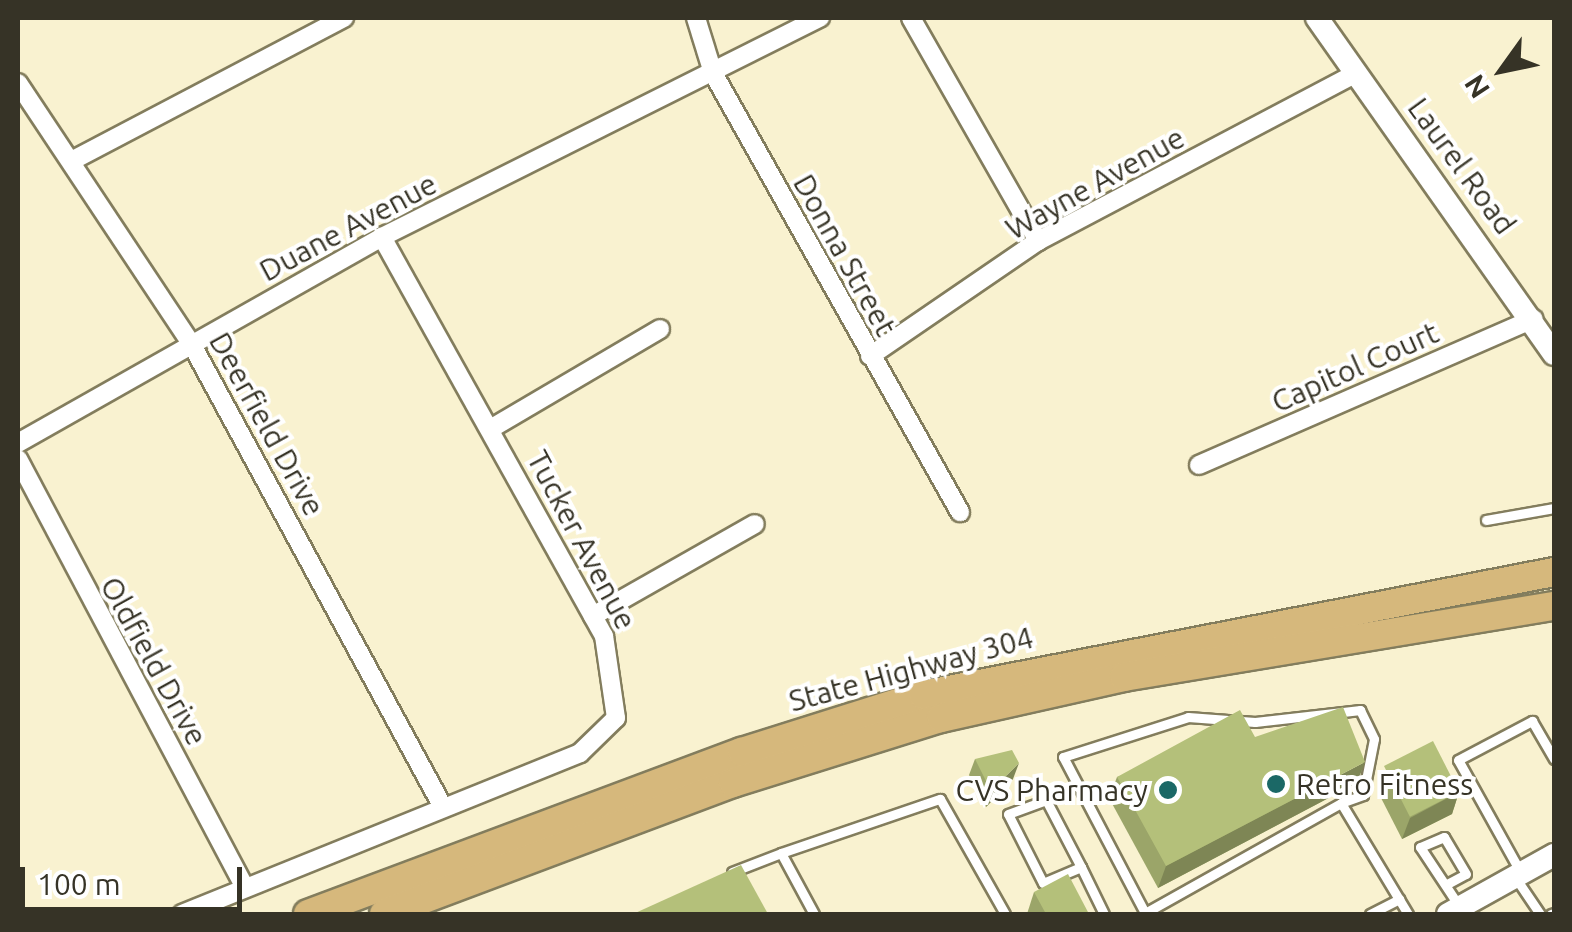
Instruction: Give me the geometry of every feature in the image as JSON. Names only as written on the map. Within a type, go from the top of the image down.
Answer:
[{"type":"main road","name":"State Highway 304","points":[[308,914],[742,752],[923,695],[1108,652],[1554,572]]},
{"type":"main road","name":"State Highway 304","points":[[384,914],[733,784],[954,715],[1124,676],[1554,606]]},
{"type":"street","points":[[75,159],[344,18]]},
{"type":"street","name":"Donna Street","points":[[696,18],[713,74],[960,512]]},
{"type":"street","name":"Duane Avenue","points":[[18,443],[382,237],[820,18]]},
{"type":"street","points":[[911,18],[1038,241]]},
{"type":"street","name":"Laurel Road","points":[[1317,18],[1554,354]]},
{"type":"street","name":"Wayne Avenue","points":[[870,356],[1038,241],[1356,73]]},
{"type":"street","name":"Deerfield Drive","points":[[18,84],[75,159],[192,345],[443,807]]},
{"type":"street","name":"Tucker Avenue","points":[[182,914],[443,807],[608,734],[617,680],[593,616],[492,428],[382,237]]},
{"type":"street","name":"Capitol Court","points":[[1199,465],[1533,320]]},
{"type":"street","points":[[492,428],[660,329]]},
{"type":"street","name":"Oldfield Drive","points":[[18,458],[246,888]]},
{"type":"street","points":[[593,616],[755,524]]},
{"type":"street","points":[[1454,912],[1554,855]]},
{"type":"lane","points":[[1486,520],[1554,508]]},
{"type":"lane","points":[[1360,710],[1374,740],[1362,794],[1341,803],[1145,912],[1064,757],[1188,717],[1360,710]]},
{"type":"lane","points":[[1540,914],[1458,760],[1532,721],[1554,759]]},
{"type":"lane","points":[[716,879],[940,800],[1005,914]]},
{"type":"lane","points":[[1080,867],[1043,883],[1008,814],[1046,800],[1104,914]]},
{"type":"lane","points":[[1341,803],[1408,914]]},
{"type":"lane","points":[[1447,884],[1466,874],[1444,837],[1420,847],[1447,884],[1454,912]]},
{"type":"lane","points":[[781,853],[814,914]]},
{"type":"lane","points":[[1370,914],[1399,899]]},
{"type":"building","points":[[1343,707],[1365,762],[1166,866],[1117,777],[1240,710],[1255,737]]},
{"type":"building","points":[[1433,741],[1459,792],[1410,817],[1384,766]]},
{"type":"building","points":[[1012,750],[1019,763],[991,791],[975,759]]},
{"type":"building","points":[[741,865],[768,914],[633,914]]},
{"type":"building","points":[[1068,874],[1089,914],[1046,914],[1034,892]]},
{"type":"place","name":"Retro Fitness","points":[[1276,784]]},
{"type":"place","name":"CVS Pharmacy","points":[[1168,790]]}]
